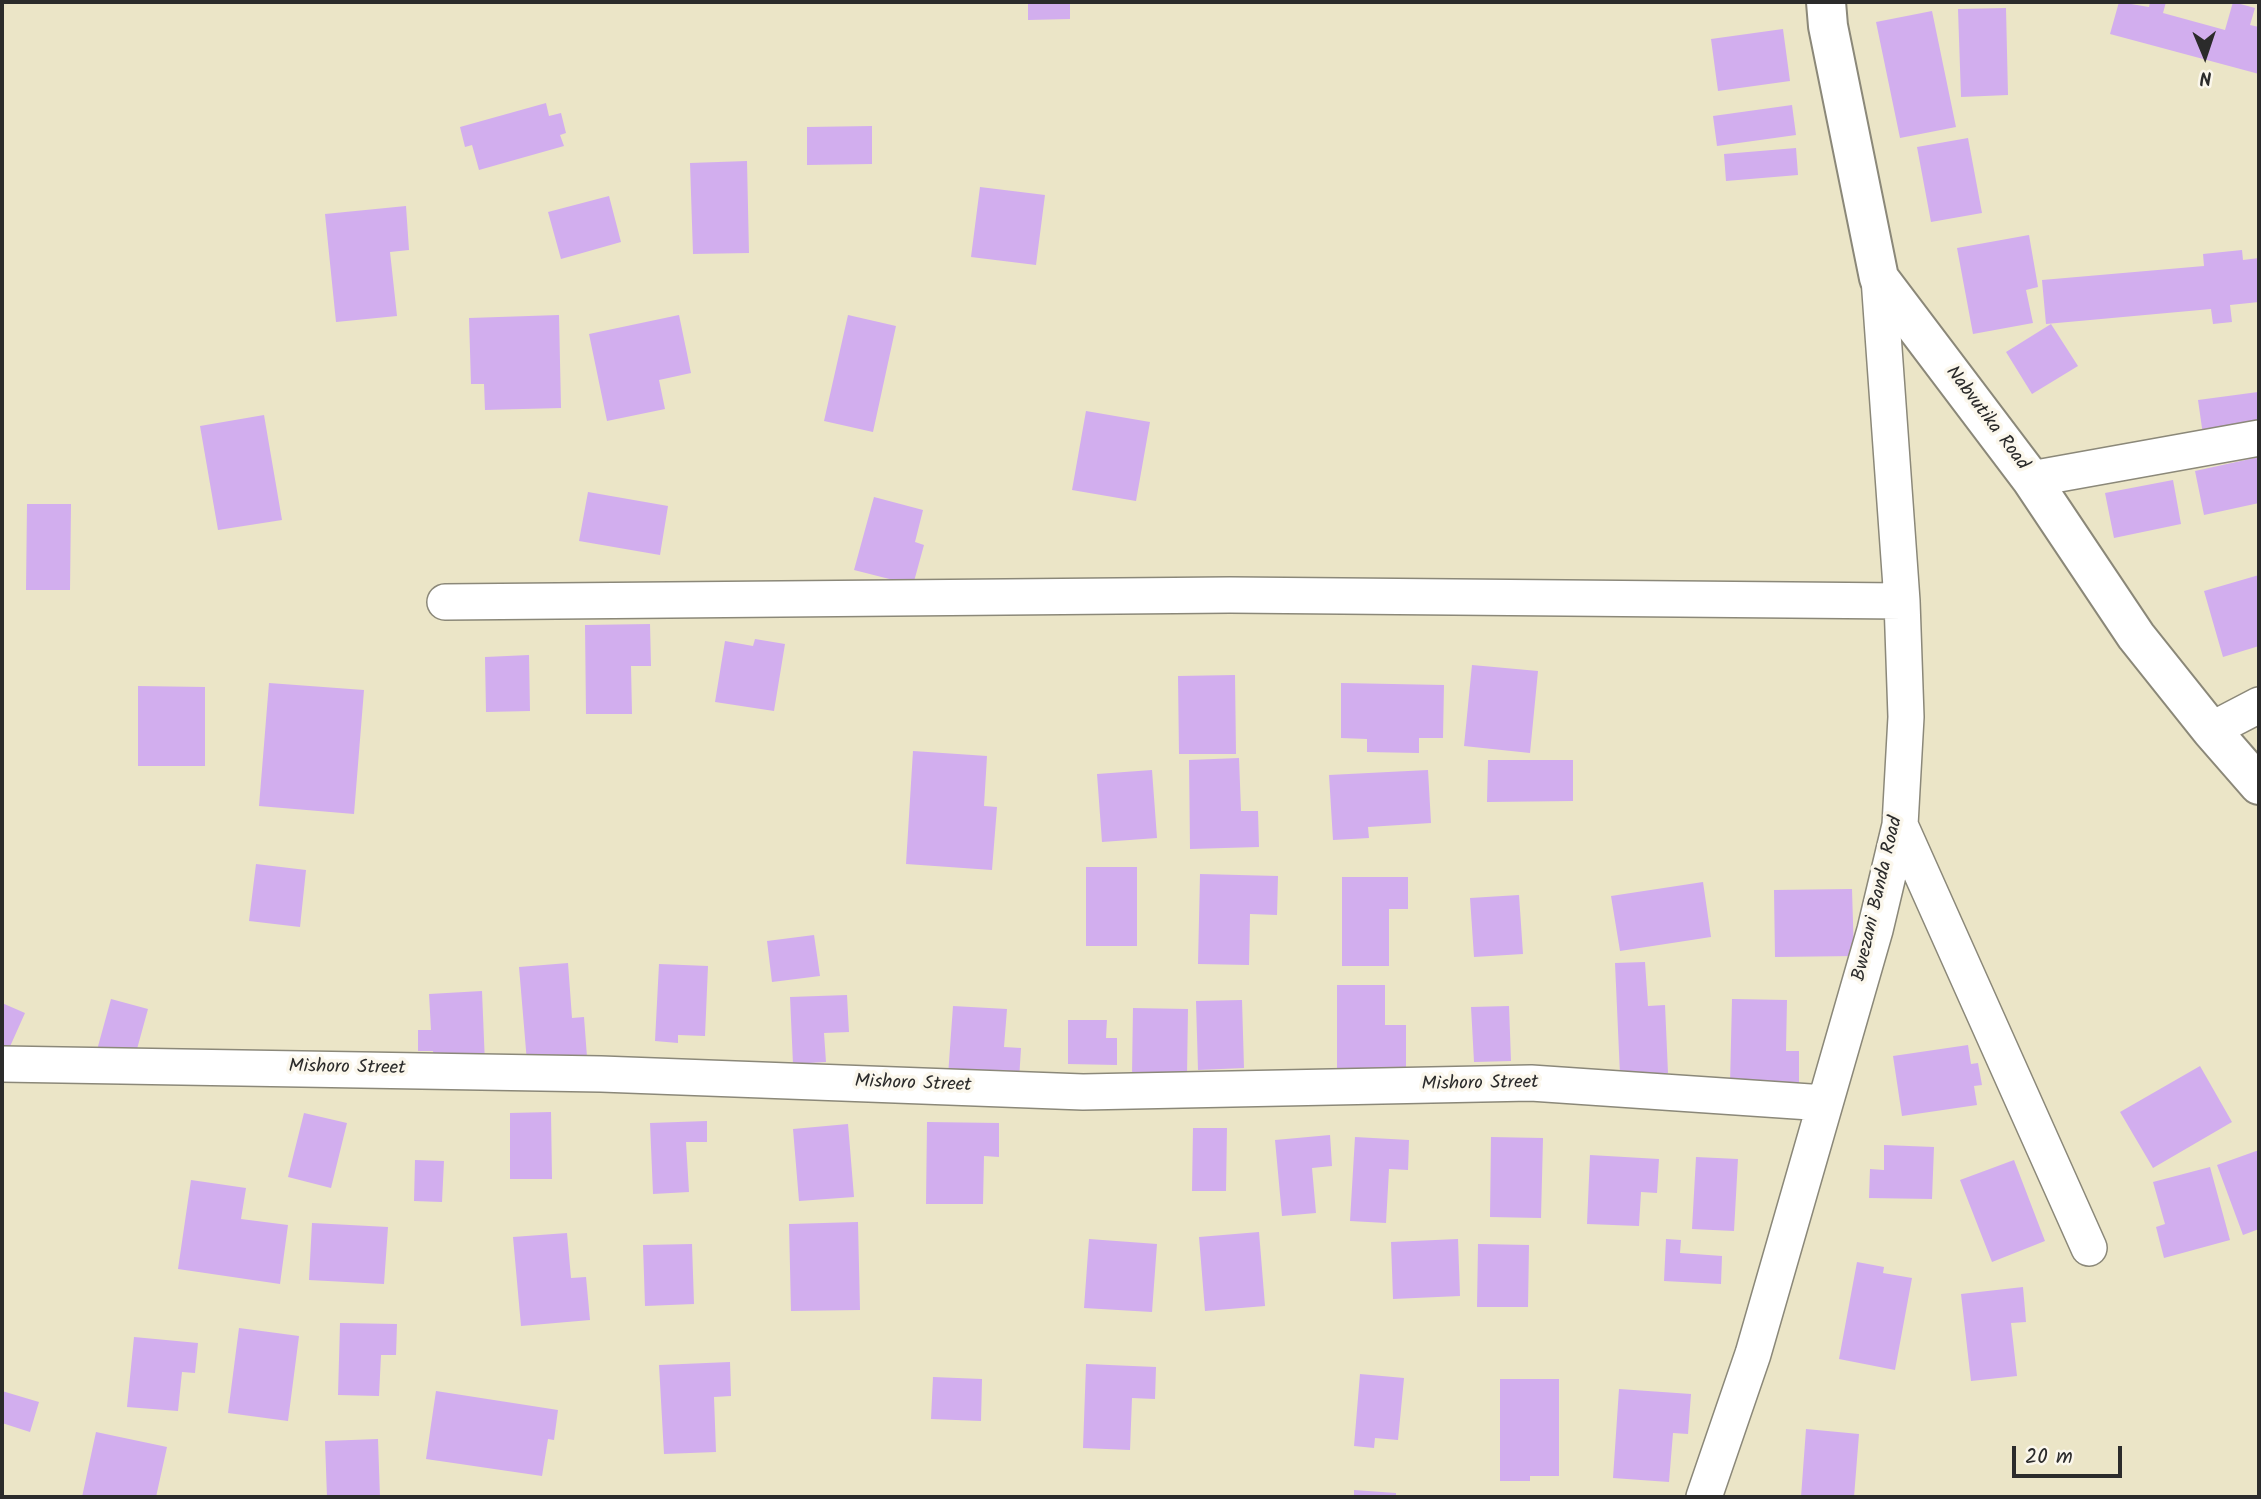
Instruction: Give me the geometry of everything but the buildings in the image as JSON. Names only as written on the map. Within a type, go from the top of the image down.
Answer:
[{"type":"street","name":"Nabvutika Road","points":[[1826,2],[1828,26],[1879,278],[2031,479],[2136,636],[2259,785]]},
{"type":"street","name":"Bwezani Banda Road","points":[[1704,1497],[1753,1354],[1875,930],[1900,825],[1906,717],[1902,601],[1879,278]]},
{"type":"street","points":[[2031,479],[2259,438]]},
{"type":"street","points":[[445,602],[1230,595],[1902,601]]},
{"type":"street","points":[[2211,730],[2259,705]]},
{"type":"street","points":[[1900,825],[2089,1248]]},
{"type":"street","name":"Mishoro Street","points":[[2,1064],[601,1074],[1083,1092],[1531,1083],[1825,1102]]}]
